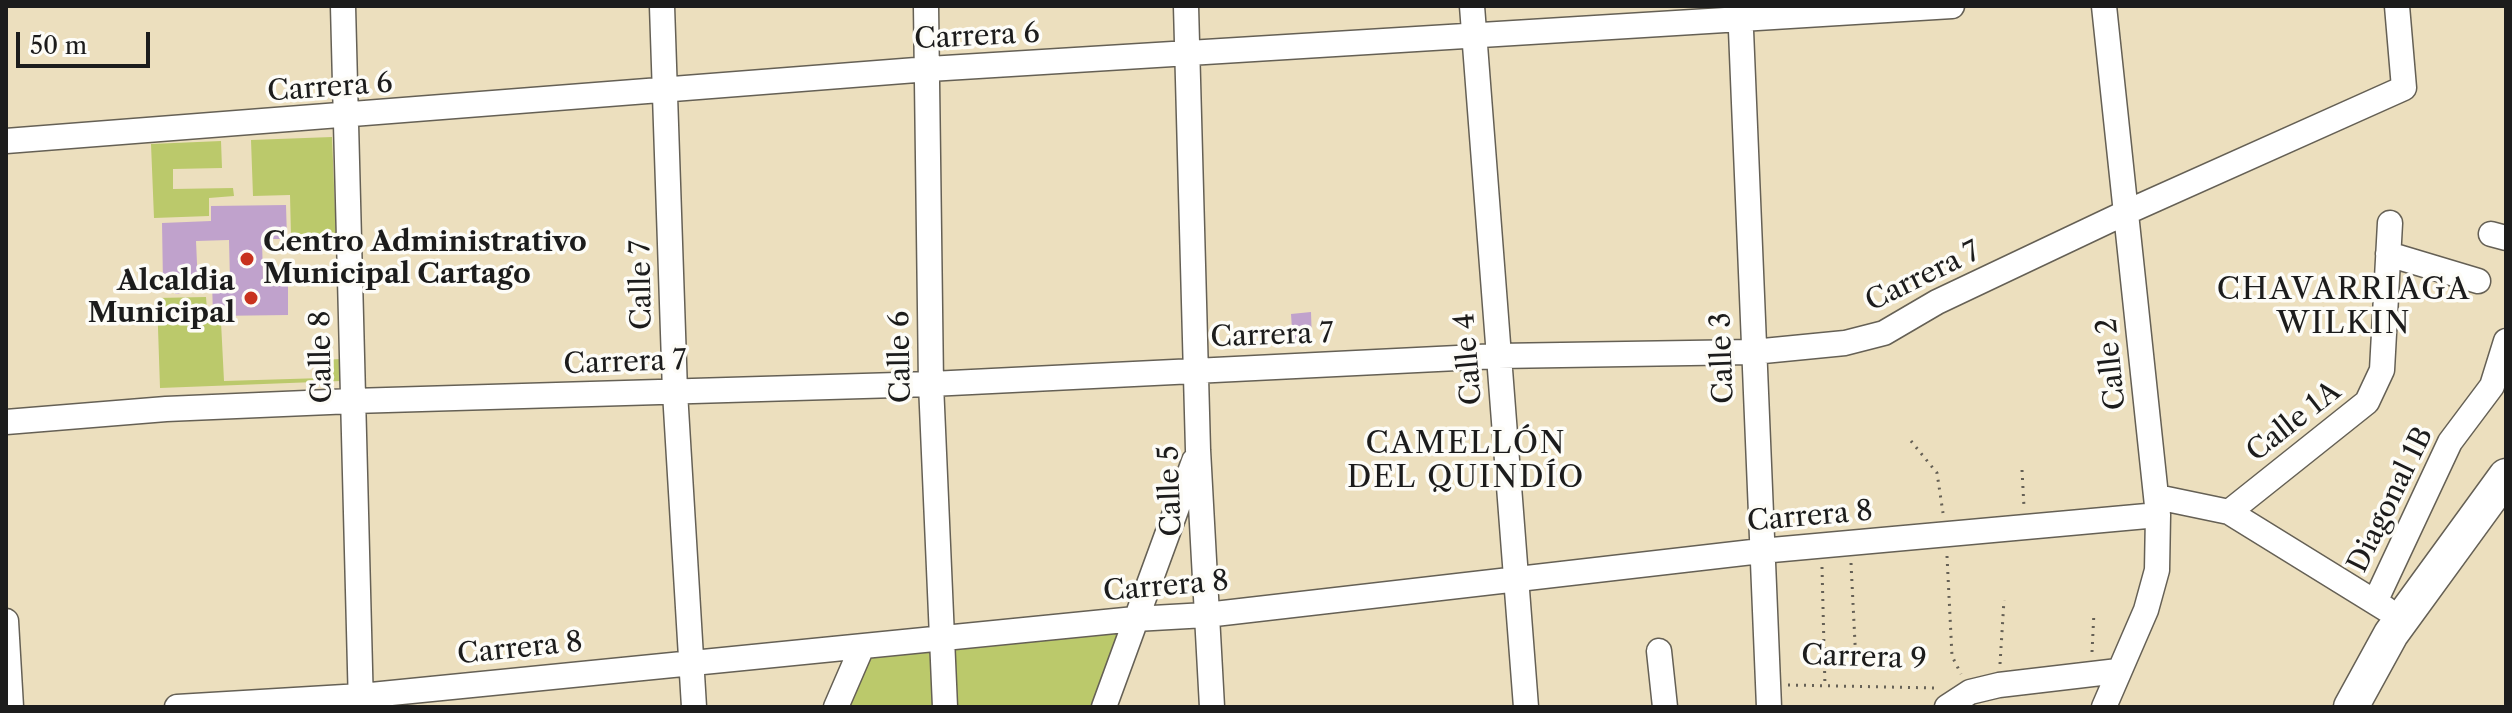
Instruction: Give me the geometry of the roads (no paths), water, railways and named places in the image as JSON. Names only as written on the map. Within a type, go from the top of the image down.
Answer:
[{"type":"highway","points":[[2351,707],[2388,610],[2506,476]]},
{"type":"street","name":"Calle 8","points":[[343,6],[361,701]]},
{"type":"street","name":"Calle 7","points":[[662,6],[675,392],[694,707]]},
{"type":"street","name":"Calle 6","points":[[926,6],[931,384],[945,707]]},
{"type":"street","name":"Calle 5","points":[[1186,6],[1199,369],[1198,450],[1212,707]]},
{"type":"street","name":"Calle 4","points":[[1472,6],[1526,707]]},
{"type":"street","name":"Carrera 6","points":[[6,141],[347,117],[929,69],[1474,37],[1741,12],[1952,6]]},
{"type":"street","name":"Calle 2","points":[[2104,6],[2158,506],[2157,570],[2146,610],[2104,707]]},
{"type":"street","name":"Carrera 7","points":[[6,422],[166,409],[931,384],[1498,356],[1753,352],[1845,343],[1884,333],[1937,302],[2127,212],[2404,88],[2397,6]]},
{"type":"street","name":"Calle 3","points":[[1741,12],[1769,696]]},
{"type":"street","name":"Calle 1A","points":[[2229,512],[2367,402],[2382,370],[2390,223]]},
{"type":"street","points":[[2388,254],[2478,281]]},
{"type":"street","name":"Diagonal 1B","points":[[2388,610],[2450,442],[2492,386],[2506,341]]},
{"type":"street","points":[[1104,707],[1198,450]]},
{"type":"street","name":"Carrera 8","points":[[177,707],[361,701],[692,662],[944,640],[1135,619],[1206,615],[1761,551],[2026,527],[2158,506],[2229,512],[2388,610]]},
{"type":"street","points":[[6,621],[11,707]]},
{"type":"street","points":[[836,707],[862,647]]},
{"type":"street","points":[[1659,651],[1665,707]]},
{"type":"street","points":[[1957,700],[1999,685],[2118,671]]},
{"type":"place","name":"Centro Administrativo Municipal Cartago","points":[[247,259]]},
{"type":"place","name":"Alcaldia Municipal","points":[[251,298]]},
{"type":"district","name":"CHAVARRIAGA WILKIN","points":[[2344,307]]},
{"type":"district","name":"CAMELLÓN DEL QUINDÍO","points":[[1466,461]]}]
